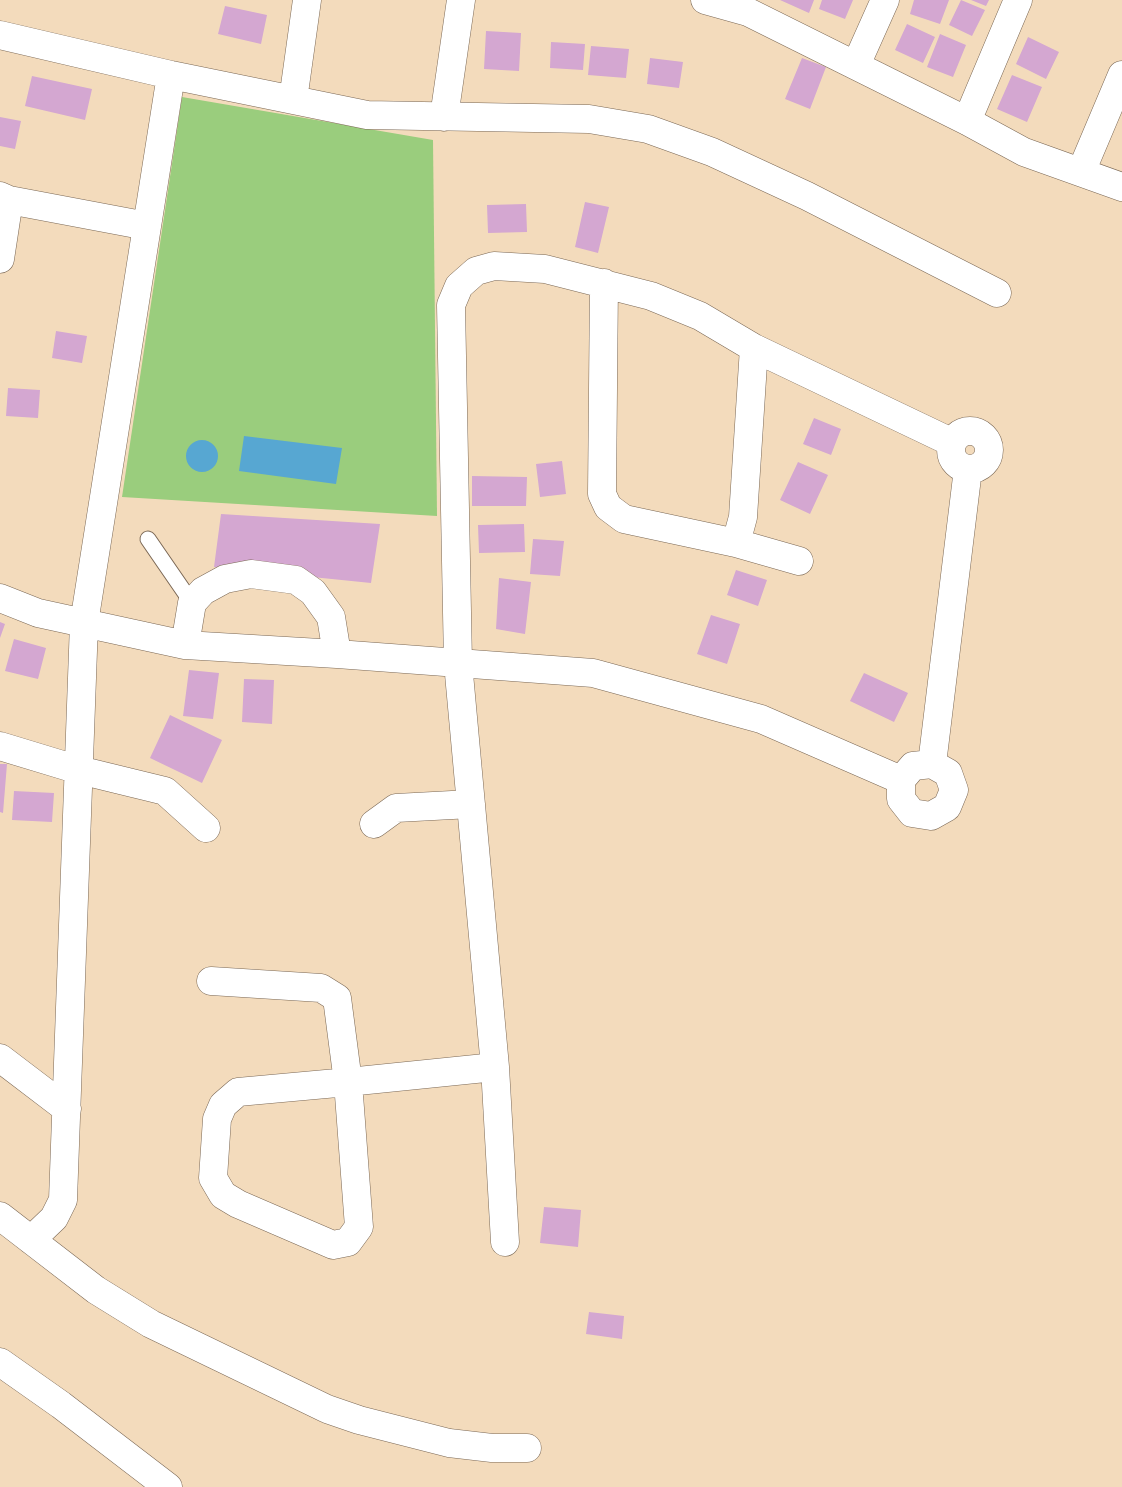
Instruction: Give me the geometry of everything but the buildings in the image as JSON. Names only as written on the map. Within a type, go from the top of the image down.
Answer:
[{"type":"street","points":[[293,100],[307,0]]},
{"type":"street","points":[[444,116],[461,0]]},
{"type":"street","points":[[706,0],[751,6],[856,65],[1024,152],[1122,187]]},
{"type":"street","points":[[856,65],[885,0]]},
{"type":"street","points":[[967,121],[1018,0]]},
{"type":"street","points":[[0,35],[171,75],[367,116],[589,119],[648,129],[712,152],[807,196],[996,293]]},
{"type":"street","points":[[32,1240],[54,1218],[63,1200],[84,623],[171,75]]},
{"type":"street","points":[[1080,172],[1122,75]]},
{"type":"street","points":[[0,259],[4,198],[147,226]]},
{"type":"street","points":[[505,1242],[495,1067],[458,663],[451,305],[459,286],[476,272],[494,266],[545,269],[651,296],[700,316],[754,348],[951,442],[959,433],[971,430],[982,435],[989,445],[988,457],[980,466],[968,470],[932,764]]},
{"type":"street","points":[[604,283],[602,494],[608,507],[624,519],[736,543],[799,561]]},
{"type":"street","points":[[736,543],[743,517],[754,348]]},
{"type":"street","points":[[185,645],[192,603],[203,590],[225,579],[251,574],[296,580],[314,592],[331,617],[337,654]]},
{"type":"street","points":[[0,598],[38,613],[185,645],[593,673],[761,719],[901,780]]},
{"type":"street","points":[[0,746],[79,770],[165,791],[206,828]]},
{"type":"street","points":[[932,764],[948,773],[954,790],[947,808],[930,816],[912,813],[901,799],[901,780],[913,766],[932,764]]},
{"type":"street","points":[[374,824],[396,808],[471,804]]},
{"type":"street","points":[[211,981],[321,988],[337,998],[341,1016],[348,1082],[359,1227],[348,1242],[333,1245],[238,1204],[223,1195],[213,1178],[216,1119],[223,1105],[238,1092],[348,1082],[495,1067]]},
{"type":"street","points":[[0,1058],[66,1109]]},
{"type":"street","points":[[0,1216],[96,1290],[152,1324],[327,1409],[359,1420],[449,1443],[492,1448],[527,1448]]},
{"type":"street","points":[[0,1362],[61,1405],[168,1487]]},
{"type":"lane","points":[[148,538],[192,603]]},
{"type":"green space","points":[[182,97],[433,140],[437,516],[122,497]]},
{"type":"water","points":[[244,436],[342,448],[336,484],[239,471]]},
{"type":"water","points":[[202,440],[214,444],[218,456],[214,468],[202,472],[190,468],[186,456],[190,444]]}]
